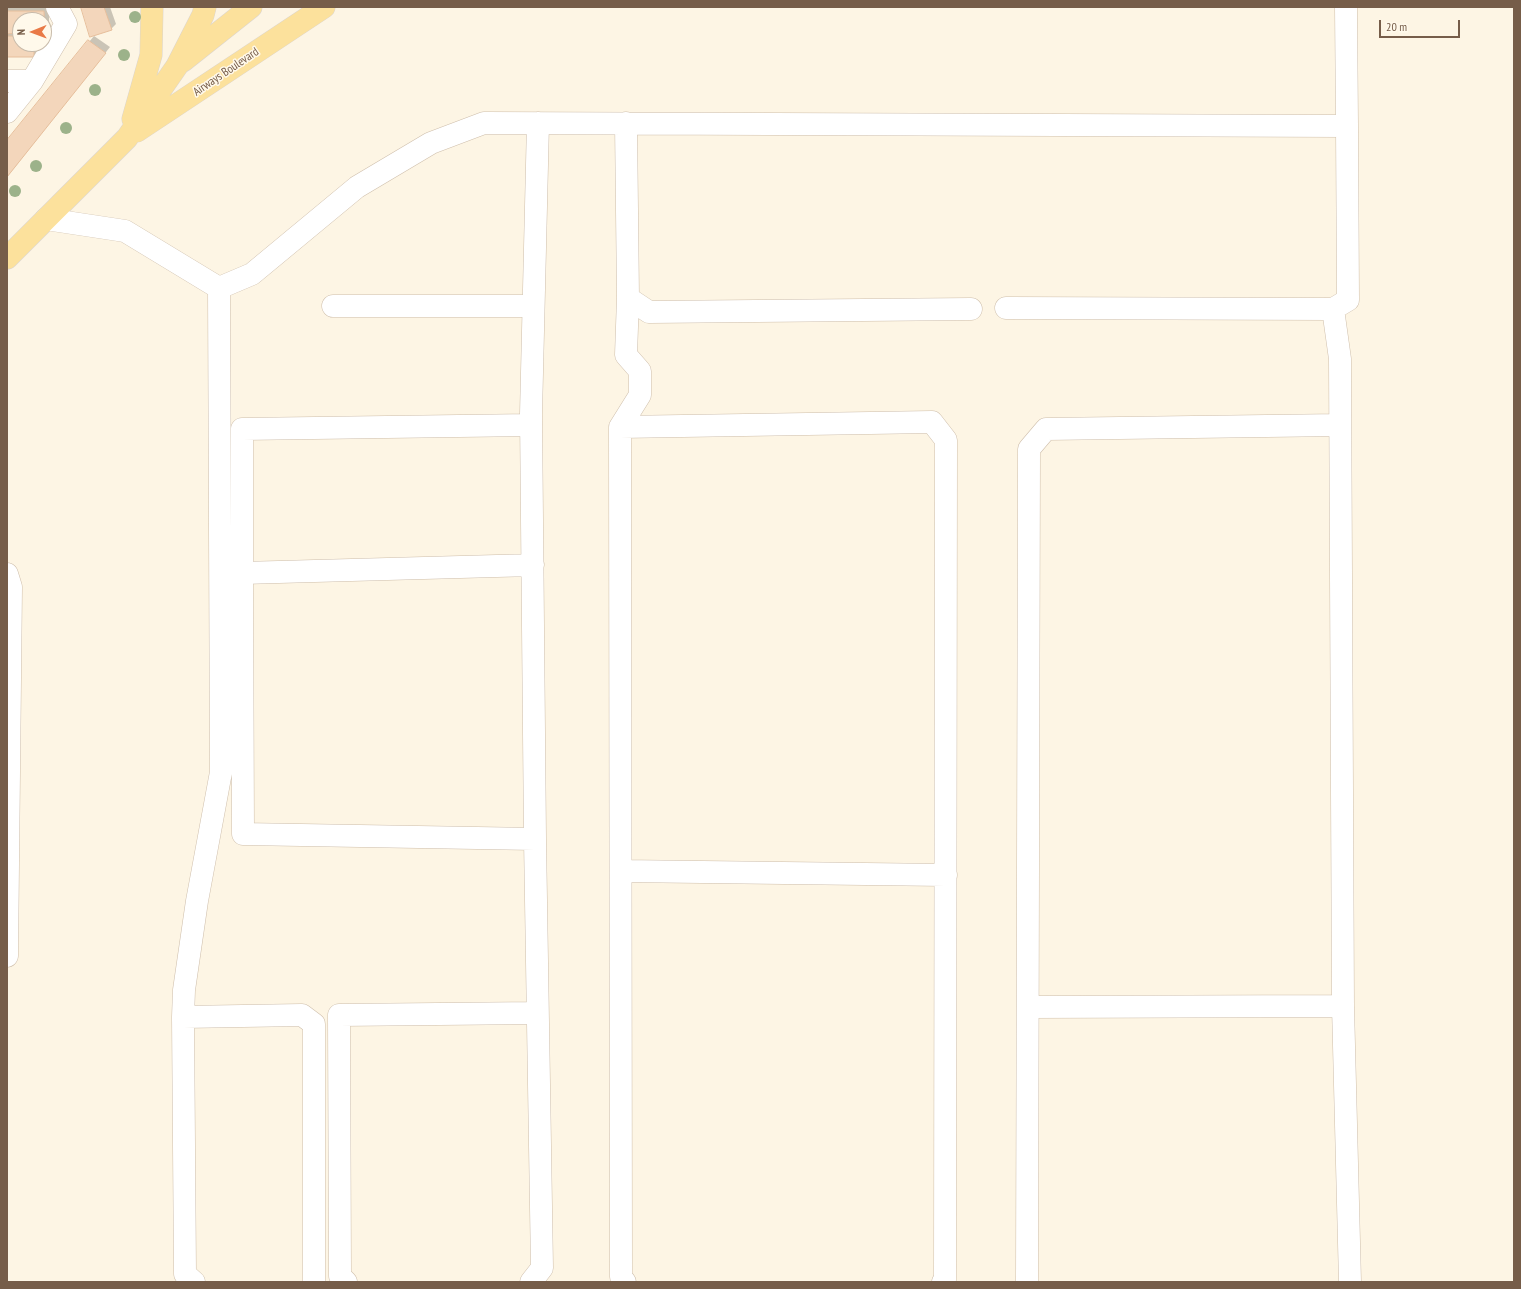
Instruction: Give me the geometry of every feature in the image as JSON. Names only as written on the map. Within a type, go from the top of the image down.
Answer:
[{"type":"main road","points":[[127,138],[151,54],[152,7]]},
{"type":"main road","name":"Airways Boulevard","points":[[7,258],[127,138],[177,66],[203,15],[205,7]]},
{"type":"main road","points":[[177,66],[251,7]]},
{"type":"main road","name":"Airways Boulevard","points":[[127,138],[324,7]]},
{"type":"street","points":[[7,112],[32,81],[66,24],[57,7]]},
{"type":"street","points":[[1006,308],[1333,309],[1348,300],[1346,7]]},
{"type":"street","points":[[7,81],[32,81]]},
{"type":"street","points":[[219,288],[252,274],[357,187],[431,143],[484,123],[1347,126]]},
{"type":"street","points":[[531,1282],[542,1268],[537,1013],[531,425],[538,123]]},
{"type":"street","points":[[625,1282],[621,1277],[620,427],[640,395],[640,371],[626,356],[628,298],[626,123]]},
{"type":"street","points":[[46,219],[125,231],[219,288]]},
{"type":"street","points":[[194,1282],[185,1274],[183,1017],[184,990],[197,901],[221,772],[219,288]]},
{"type":"street","points":[[628,298],[649,312],[972,309]]},
{"type":"street","points":[[334,306],[534,306]]},
{"type":"street","points":[[1333,309],[1340,359],[1344,1006],[1350,1282]]},
{"type":"street","points":[[620,427],[932,422],[946,440],[945,1280],[942,1282]]},
{"type":"street","points":[[531,425],[242,429],[243,834],[535,839]]},
{"type":"street","points":[[1027,1282],[1029,449],[1046,430],[1340,425]]},
{"type":"street","points":[[242,573],[533,565]]},
{"type":"street","points":[[7,574],[11,587],[7,956]]},
{"type":"street","points":[[621,871],[946,875]]},
{"type":"street","points":[[1028,1007],[1344,1006]]},
{"type":"street","points":[[346,1282],[340,1276],[339,1015],[537,1013]]},
{"type":"street","points":[[183,1017],[302,1015],[314,1024],[314,1282]]},
{"type":"building","points":[[81,7],[104,7],[112,30],[90,37]]},
{"type":"building","points":[[7,11],[44,11],[12,12],[12,34],[7,34]]},
{"type":"building","points":[[7,36],[12,36],[12,52],[34,52],[34,57],[7,57]]},
{"type":"building","points":[[88,40],[106,53],[7,177],[7,140]]}]
